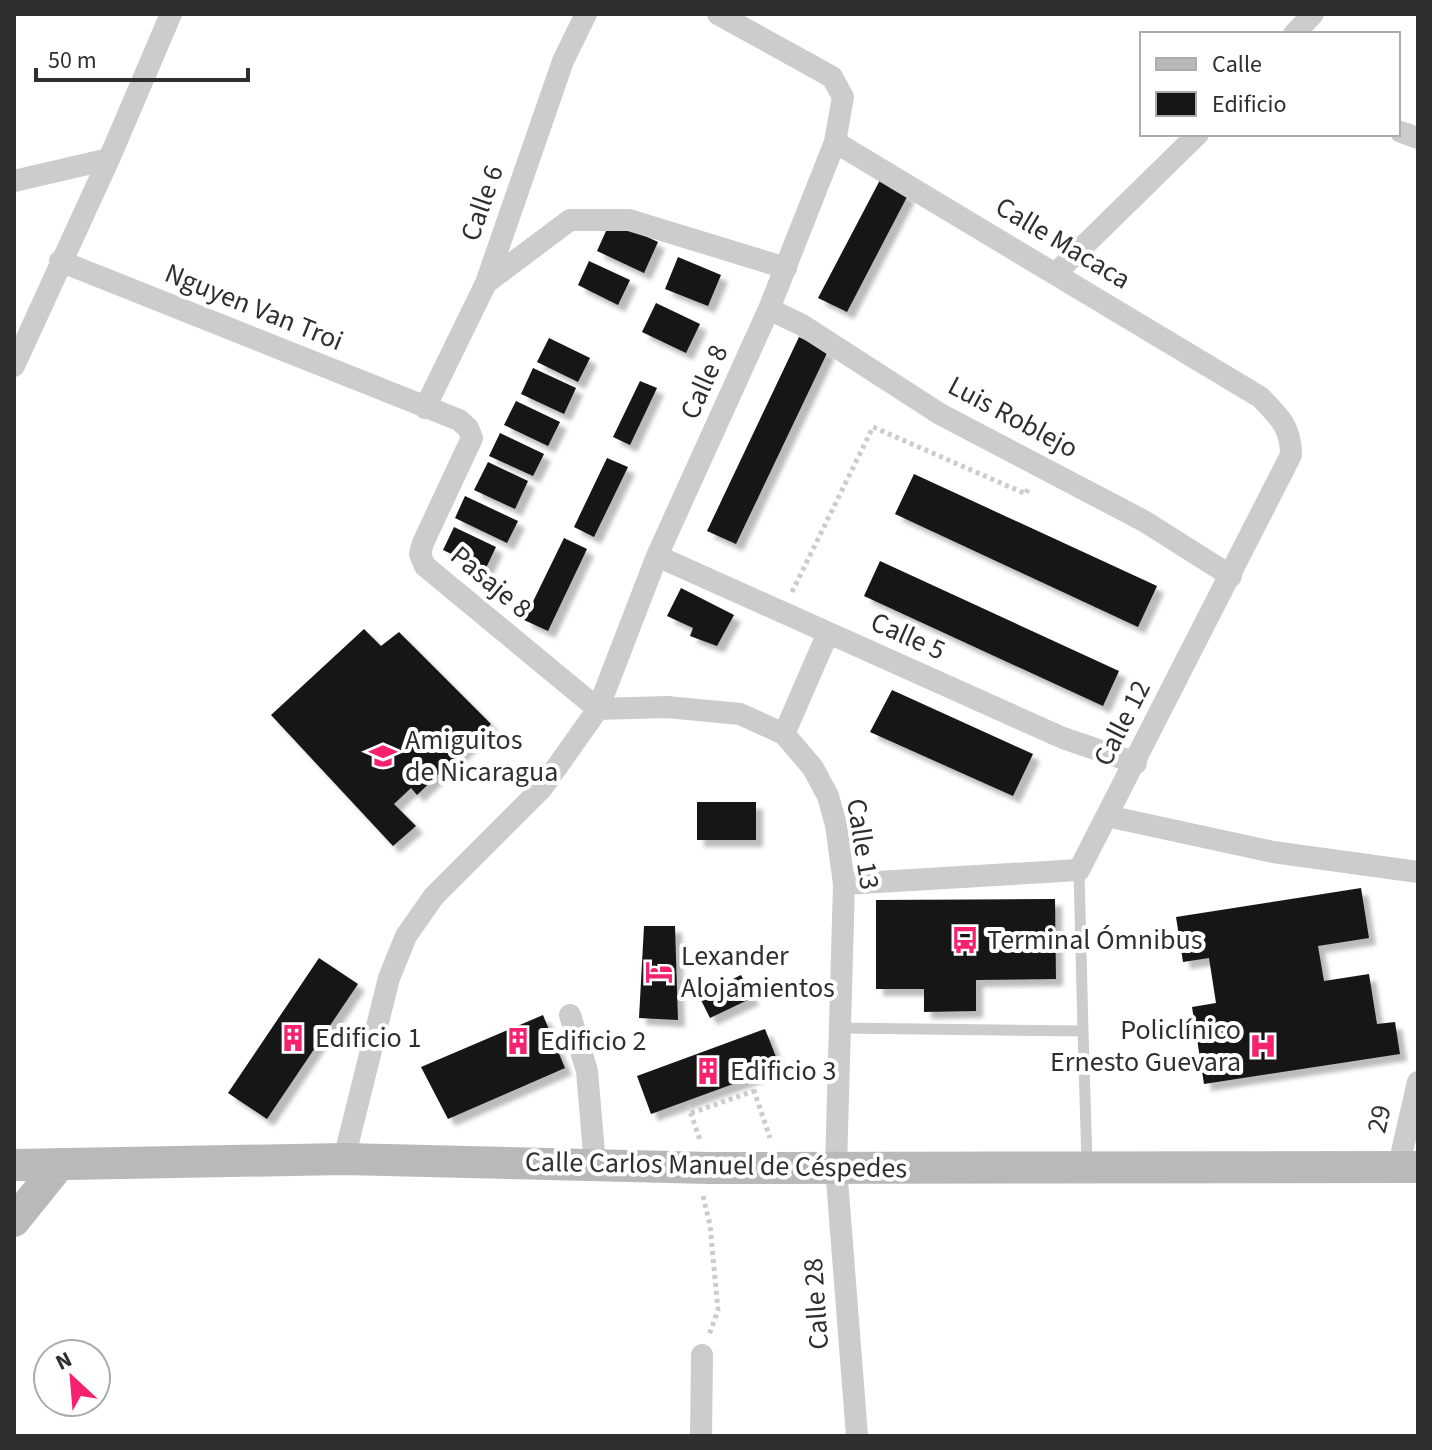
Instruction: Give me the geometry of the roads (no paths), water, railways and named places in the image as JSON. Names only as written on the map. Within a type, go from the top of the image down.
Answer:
[{"type":"main road","name":"Calle Carlos Manuel de Céspedes","points":[[14,1165],[344,1159],[697,1167],[1408,1168]]},
{"type":"main road","points":[[14,1221],[60,1164]]},
{"type":"street","points":[[14,366],[109,159],[171,14]]},
{"type":"street","name":"Calle 6","points":[[425,408],[486,283],[563,61],[586,14]]},
{"type":"street","name":"Calle 8","points":[[344,1159],[389,978],[406,936],[434,896],[542,788],[598,709],[657,556],[769,309],[835,142],[843,97],[832,77],[718,14]]},
{"type":"street","points":[[1296,32],[1313,14]]},
{"type":"street","points":[[1055,274],[1196,136]]},
{"type":"street","name":"Calle Macaca","points":[[835,142],[1260,397]]},
{"type":"street","points":[[14,181],[109,159]]},
{"type":"street","points":[[486,283],[570,220],[629,220],[786,268]]},
{"type":"street","name":"Nguyen Van Troi","points":[[60,261],[459,420],[468,428]]},
{"type":"street","name":"Luis Roblejo","points":[[769,309],[802,325],[940,414],[1144,521],[1231,576]]},
{"type":"street","name":"Calle 12","points":[[1079,870],[1291,455],[1291,439],[1286,424],[1260,397]]},
{"type":"street","name":"Pasaje 8","points":[[468,428],[472,438],[423,543],[420,554],[425,566],[598,709]]},
{"type":"street","name":"Calle 5","points":[[657,556],[1063,738],[1136,763]]},
{"type":"street","points":[[784,734],[828,633]]},
{"type":"street","name":"Calle 13","points":[[598,709],[667,707],[740,714],[784,734],[813,768],[828,796],[836,825],[844,884],[836,1167]]},
{"type":"street","points":[[1107,816],[1273,852],[1418,872]]},
{"type":"street","points":[[844,884],[1079,870]]},
{"type":"street","points":[[570,1015],[587,1071],[595,1165]]},
{"type":"street","name":"29","points":[[1408,1168],[1418,1082]]},
{"type":"street","name":"Calle 28","points":[[836,1167],[857,1436]]},
{"type":"street","points":[[701,1436],[702,1355]]},
{"type":"lane","points":[[1079,870],[1087,1168]]},
{"type":"lane","points":[[840,1028],[1083,1031]]},
{"type":"place","name":"Amiguitos de Nicaragua","points":[[383,756]]},
{"type":"place","name":"Terminal Ómnibus","points":[[965,940]]},
{"type":"place","name":"Lexander Alojamientos","points":[[659,972]]},
{"type":"place","name":"Edificio 1","points":[[293,1038]]},
{"type":"place","name":"Edificio 2","points":[[518,1041]]},
{"type":"place","name":"Policlínico Ernesto Guevara","points":[[1263,1046]]},
{"type":"place","name":"Edificio 3","points":[[708,1071]]}]
